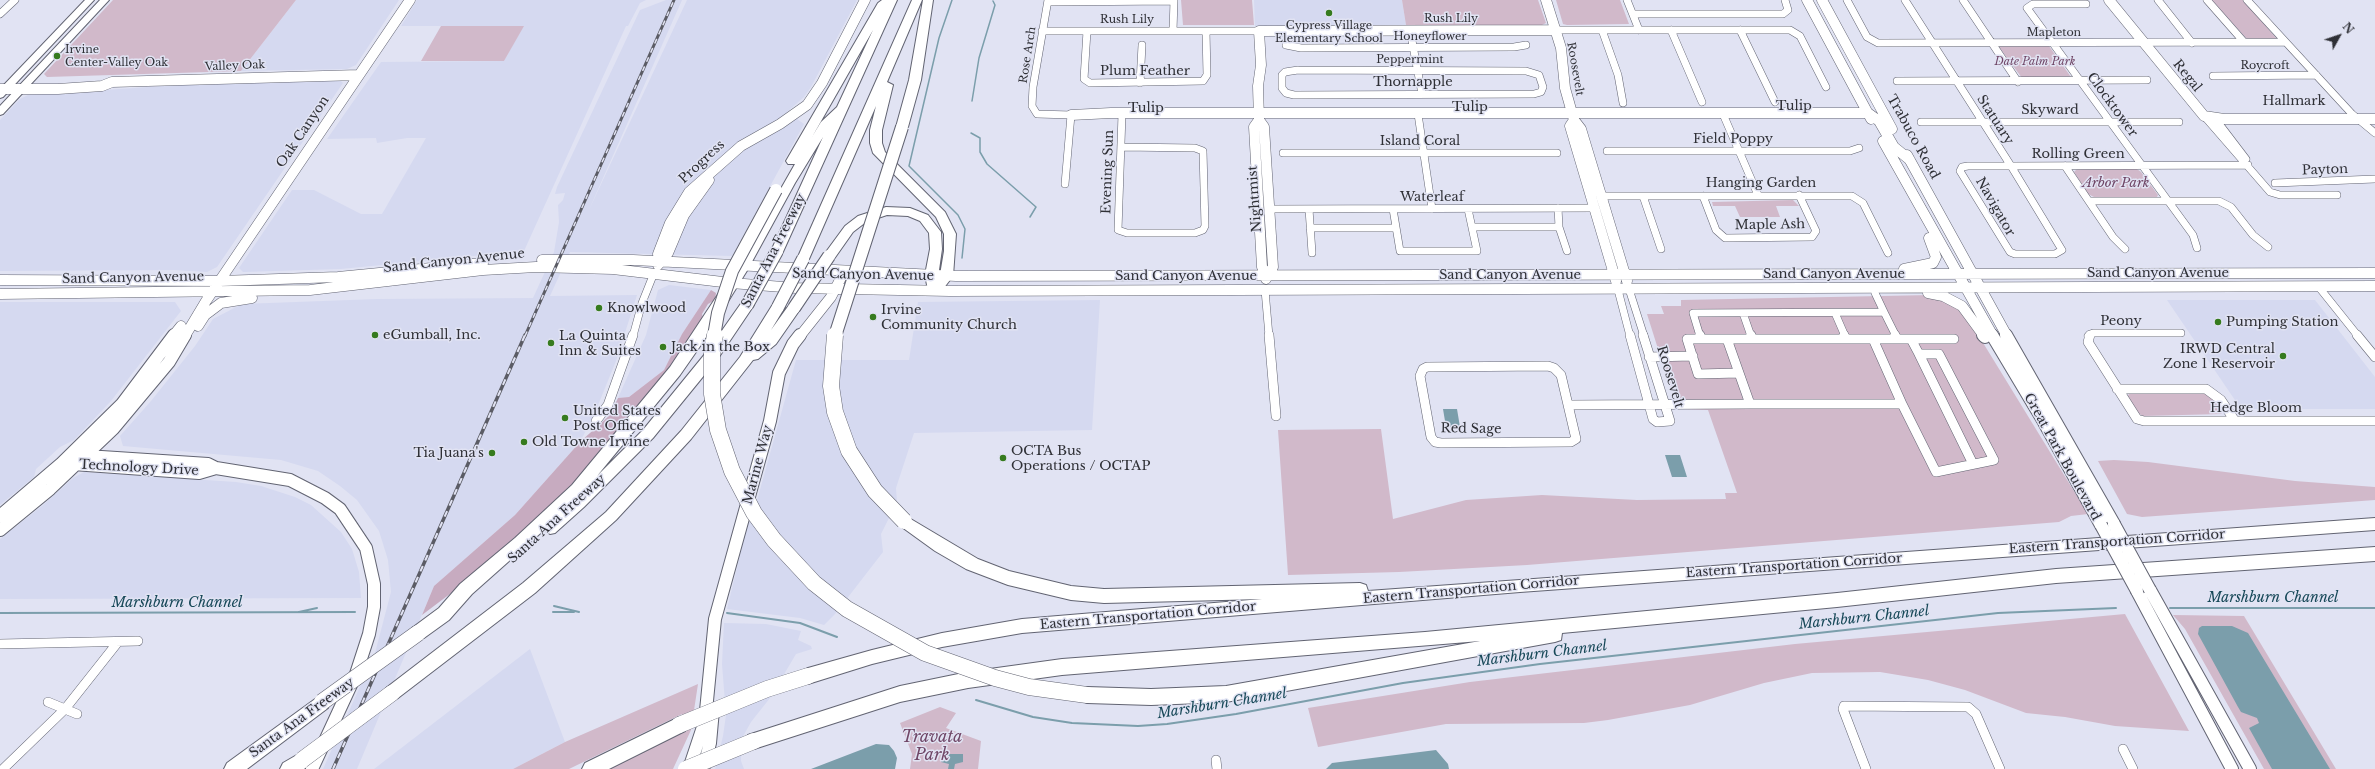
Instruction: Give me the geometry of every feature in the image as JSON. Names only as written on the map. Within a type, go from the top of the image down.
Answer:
[{"type":"highway","points":[[886,0],[879,7],[732,271],[718,313],[712,352],[712,394],[718,430],[732,471],[754,513],[774,540],[814,583],[847,609],[892,636],[925,653],[995,678],[1028,687],[1087,695],[1151,697],[1226,694],[1658,618]]},
{"type":"highway","name":"Santa Ana Freeway","points":[[233,769],[472,593],[580,503],[643,439],[705,364],[748,305],[777,252],[892,0]]},
{"type":"highway","name":"Santa Ana Freeway","points":[[301,766],[392,693],[524,593],[611,516],[686,435],[745,361],[778,307],[803,259],[917,0]]},
{"type":"highway","points":[[928,0],[916,74],[902,127],[842,309],[834,338],[831,386],[835,412],[849,451],[875,491],[904,521],[940,546],[972,564],[1008,578],[1071,593],[1104,596],[1366,590],[1421,594]]},
{"type":"highway","points":[[897,44],[877,124],[876,144],[884,160],[907,180],[945,222],[951,239],[946,276],[935,290]]},
{"type":"highway","points":[[442,615],[466,589],[520,543],[577,489],[675,371],[698,338],[743,266],[789,183],[825,124],[843,108]]},
{"type":"highway","points":[[745,361],[771,340],[828,256],[849,229],[862,219],[886,211],[910,212],[924,218],[935,232],[936,249],[931,275],[935,290]]},
{"type":"highway","name":"Eastern Transportation Corridor","points":[[592,769],[679,725],[741,699],[808,676],[872,657],[934,642],[1022,626],[1421,594],[2375,524]]},
{"type":"highway","points":[[688,769],[754,741],[900,694],[968,680],[1019,672],[1062,667],[1425,639],[1658,618],[2056,576],[2375,554]]},
{"type":"main road","points":[[3,88],[90,0]]},
{"type":"main road","points":[[0,112],[105,0]]},
{"type":"main road","name":"Oak Canyon","points":[[209,292],[220,281],[410,0]]},
{"type":"main road","name":"Progress","points":[[654,273],[659,262],[658,254],[670,223],[689,192],[716,166],[741,146],[780,124],[802,109],[815,94],[865,0]]},
{"type":"main road","name":"Roosevelt","points":[[1546,0],[1561,48],[1565,88],[1573,117],[1581,129],[1601,196],[1620,275],[1618,290]]},
{"type":"main road","points":[[1807,0],[1900,174],[1957,274]]},
{"type":"main road","name":"Trabuco Road","points":[[1822,0],[1980,288]]},
{"type":"main road","name":"Regal","points":[[2110,0],[2204,116]]},
{"type":"main road","name":"Regal","points":[[2118,0],[2214,117]]},
{"type":"main road","name":"Rush Lily","points":[[1259,31],[1555,30]]},
{"type":"main road","name":"Nightmist","points":[[1259,31],[1261,65],[1258,86],[1259,117],[1264,127],[1274,267],[1267,274],[1265,290]]},
{"type":"main road","name":"Valley Oak","points":[[3,88],[25,85],[102,86],[112,82],[358,75]]},
{"type":"main road","name":"Hallmark","points":[[2204,116],[2232,119],[2355,116],[2375,113]]},
{"type":"main road","name":"Tulip","points":[[1071,115],[1122,117],[1869,116]]},
{"type":"main road","points":[[1869,116],[1879,121],[1894,147],[1910,160]]},
{"type":"main road","name":"Hallmark","points":[[2355,116],[2375,119]]},
{"type":"main road","name":"Nightmist","points":[[1259,117],[1254,127],[1262,267],[1267,274]]},
{"type":"main road","name":"Roosevelt","points":[[1573,117],[1570,126],[1595,208],[1620,275],[1629,290]]},
{"type":"main road","points":[[1852,275],[1866,270],[1909,269],[1931,264],[1935,260],[1935,252],[1930,240],[1899,183],[1900,174]]},
{"type":"main road","name":"Sand Canyon Avenue","points":[[0,280],[220,281],[338,278],[452,265],[530,260],[607,259],[946,276],[1267,274],[1852,275],[2375,273]]},
{"type":"main road","name":"Sand Canyon Avenue","points":[[0,294],[310,290],[482,270],[536,266],[613,269],[731,283],[836,289],[1629,290],[2375,286]]},
{"type":"main road","name":"Marine Way","points":[[688,769],[705,721],[715,619],[770,422],[782,365],[793,344],[836,289],[844,272]]},
{"type":"main road","name":"Great Park Boulevard","points":[[1957,274],[2001,352],[2044,422],[2137,591],[2232,769]]},
{"type":"main road","points":[[1813,288],[1827,293],[1926,293],[1943,296],[1956,301],[1966,311],[1982,334],[2001,352]]},
{"type":"main road","name":"Great Park Boulevard","points":[[1980,288],[2054,415],[2216,713],[2250,769]]},
{"type":"main road","points":[[0,530],[128,412],[169,362],[182,349],[205,315],[221,303],[243,298],[294,296],[310,290]]},
{"type":"main road","points":[[169,362],[209,292]]},
{"type":"main road","points":[[77,458],[122,404],[209,292]]},
{"type":"main road","name":"Technology Drive","points":[[0,516],[62,463],[77,458],[198,473],[216,468],[290,480],[325,498],[340,509],[353,526],[366,548],[371,564],[374,584],[374,606],[369,634],[356,674],[301,766]]},
{"type":"main road","name":"Marine Way","points":[[703,769],[710,743],[713,719],[713,680],[710,675]]},
{"type":"street","points":[[0,14],[15,0]]},
{"type":"street","points":[[1628,0],[1639,30]]},
{"type":"street","name":"Mapleton","points":[[1847,0],[1867,37],[1878,43],[2286,42]]},
{"type":"street","name":"Statuary","points":[[1905,0],[2061,246],[2060,253]]},
{"type":"street","points":[[1963,0],[2018,82]]},
{"type":"street","points":[[2158,0],[2192,43]]},
{"type":"street","points":[[2207,0],[2244,42]]},
{"type":"street","points":[[2247,0],[2355,116],[2375,133]]},
{"type":"street","points":[[1048,1],[1174,1],[1173,31]]},
{"type":"street","name":"Rose Arch","points":[[1034,112],[1032,106],[1033,87],[1048,1]]},
{"type":"street","points":[[1633,14],[1783,14],[1788,10],[1786,2]]},
{"type":"street","name":"Clocktower","points":[[2086,4],[2033,4],[2028,6],[2027,9],[2193,235],[2197,248]]},
{"type":"street","points":[[1410,30],[1422,94]]},
{"type":"street","name":"Rush Lily","points":[[1555,30],[1787,30],[1796,33],[1826,87]]},
{"type":"street","points":[[1602,30],[1618,75],[1623,102]]},
{"type":"street","points":[[1671,30],[1702,102]]},
{"type":"street","points":[[1740,30],[1775,102]]},
{"type":"street","name":"Rush Lily","points":[[1042,31],[1259,31]]},
{"type":"street","name":"Plum Feather","points":[[1087,31],[1084,76],[1086,81],[1095,83],[1140,83],[1203,82],[1207,75],[1206,31]]},
{"type":"street","points":[[1140,83],[1142,45]]},
{"type":"street","name":"Honeyflower","points":[[1286,45],[1301,48],[1514,47],[1526,45]]},
{"type":"street","name":"Peppermint","points":[[1281,82],[1282,75],[1290,71],[1418,70],[1526,71],[1539,75],[1541,81]]},
{"type":"street","name":"Roycroft","points":[[2214,76],[2316,75]]},
{"type":"street","points":[[1896,81],[2018,82],[2147,80]]},
{"type":"street","name":"Thornapple","points":[[1281,82],[1283,90],[1290,94],[1534,94],[1543,90],[1541,81]]},
{"type":"street","name":"Tulip","points":[[1034,112],[1071,115]]},
{"type":"street","points":[[1065,184],[1071,115]]},
{"type":"street","points":[[1724,116],[1758,195]]},
{"type":"street","name":"Regal","points":[[2204,116],[2274,194],[2337,195]]},
{"type":"street","points":[[2355,116],[2358,123],[2375,140]]},
{"type":"street","name":"Evening Sun","points":[[1122,117],[1122,147],[1117,226],[1120,231],[1127,233],[1187,233],[1203,230],[1206,226],[1204,153],[1202,150],[1195,148],[1122,147]]},
{"type":"street","points":[[1418,117],[1432,209]]},
{"type":"street","name":"Regal","points":[[2214,117],[2245,157],[2248,165]]},
{"type":"street","name":"Skyward","points":[[1921,122],[2179,122]]},
{"type":"street","name":"Field Poppy","points":[[1607,151],[1850,151],[1859,148]]},
{"type":"street","name":"Island Coral","points":[[1283,153],[1557,153]]},
{"type":"street","name":"Rolling Green","points":[[1960,171],[1962,167],[1968,166],[2248,165]]},
{"type":"street","points":[[2065,166],[2113,237],[2125,249]]},
{"type":"street","name":"Navigator","points":[[1960,171],[2006,248],[2010,252],[2015,254],[2060,253]]},
{"type":"street","name":"Payton","points":[[2275,183],[2375,179]]},
{"type":"street","name":"Maple Ash","points":[[1703,196],[1716,230],[1725,238],[1807,238],[1815,235],[1816,231],[1799,195]]},
{"type":"street","name":"Hanging Garden","points":[[1601,196],[1848,195],[1858,198],[1862,203],[1888,253]]},
{"type":"street","points":[[1643,196],[1661,249]]},
{"type":"street","points":[[2089,202],[2212,200],[2225,203],[2234,209],[2253,235],[2268,247]]},
{"type":"street","points":[[1393,209],[1400,251],[1477,251],[1468,208]]},
{"type":"street","points":[[1558,208],[1559,227],[1567,251]]},
{"type":"street","name":"Waterleaf","points":[[1270,209],[1595,208]]},
{"type":"street","points":[[1308,209],[1312,253]]},
{"type":"street","points":[[1472,227],[1559,227]]},
{"type":"street","points":[[1310,228],[1396,228]]},
{"type":"street","points":[[596,421],[608,405],[634,333],[642,303],[654,273]]},
{"type":"street","points":[[2318,286],[2375,357]]},
{"type":"street","name":"Nightmist","points":[[1265,290],[1276,416]]},
{"type":"street","name":"Roosevelt","points":[[1618,290],[1653,419],[1657,422],[1670,421],[1629,290]]},
{"type":"street","points":[[1875,293],[1897,339]]},
{"type":"street","points":[[1701,339],[1693,313],[1884,312]]},
{"type":"street","points":[[1743,313],[1752,339]]},
{"type":"street","points":[[1835,313],[1846,339]]},
{"type":"street","name":"Peony","points":[[2137,419],[2117,390],[2088,342],[2088,336],[2093,333],[2181,333]]},
{"type":"street","points":[[1739,373],[1698,374],[1687,339],[1954,338]]},
{"type":"street","points":[[1727,339],[1750,404]]},
{"type":"street","points":[[1873,339],[1902,404],[1936,472],[1994,460],[1939,354],[1919,354]]},
{"type":"street","points":[[1911,339],[1973,464]]},
{"type":"street","points":[[1649,357],[1693,356]]},
{"type":"street","name":"Red Sage","points":[[1427,367],[1554,368],[1561,375],[1569,405],[1576,432],[1576,439],[1571,442],[1435,442],[1430,434],[1420,372],[1427,367]]},
{"type":"street","points":[[2117,390],[2206,389],[2221,400],[2235,420]]},
{"type":"street","points":[[1569,405],[1902,404]]},
{"type":"street","name":"Hedge Bloom","points":[[2137,419],[2144,421],[2375,421]]},
{"type":"street","points":[[3,769],[65,709],[90,680],[118,642]]},
{"type":"street","points":[[0,644],[138,642]]},
{"type":"street","points":[[48,702],[77,714]]},
{"type":"street","points":[[1866,769],[1843,707],[1968,707],[1976,714],[2000,769]]},
{"type":"street","points":[[2123,749],[2133,769]]},
{"type":"shaded area","points":[[296,0],[399,0],[356,65],[347,69],[241,71]]},
{"type":"shaded area","points":[[417,0],[646,0],[640,3],[628,26],[626,26],[524,251],[341,269],[243,272],[239,268],[292,190],[314,190],[361,214],[382,214],[426,138],[407,138],[377,143],[376,138],[327,139],[381,62],[504,61],[523,26],[401,26]]},
{"type":"shaded area","points":[[666,0],[682,0],[588,212],[687,0],[857,0],[811,87],[804,97],[787,112],[804,124],[732,256],[570,252],[550,296],[637,295],[616,361],[594,415],[580,442],[515,515],[434,586],[357,769],[323,769],[375,653],[391,592],[388,560],[379,531],[357,500],[318,471],[281,460],[123,446],[120,436],[151,401],[195,346],[213,319],[242,304],[377,299],[533,298],[554,252],[559,222],[558,205],[563,200],[565,193],[555,194],[557,187],[640,10]]},
{"type":"shaded area","name":"Cypress Village Elementary School","points":[[1254,0],[1402,0],[1406,25],[1255,26]]},
{"type":"shaded area","points":[[341,81],[343,83],[217,267],[207,272],[174,270],[0,271],[0,120],[20,99],[28,95],[180,85]]},
{"type":"shaded area","points":[[669,285],[711,290],[682,334],[664,370],[629,397],[618,398],[646,335],[658,290]]},
{"type":"shaded area","points":[[711,290],[716,293],[715,300],[708,304],[702,314],[703,318],[666,376],[582,478],[479,572],[422,615],[434,586],[515,515],[580,442],[610,415],[618,398],[629,397],[664,370],[682,334]]},
{"type":"shaded area","points":[[1100,300],[1092,430],[914,433],[896,488],[897,502],[881,534],[883,552],[835,614],[824,625],[800,618],[727,609],[748,522],[756,504],[796,360],[909,360],[918,302]]},
{"type":"shaded area","points":[[2167,300],[2315,300],[2375,377],[2375,409],[2241,409]]},
{"type":"shaded area","points":[[0,302],[175,302],[181,311],[111,401],[74,440],[60,447],[36,469],[34,477],[0,505]]},
{"type":"shaded area","points":[[1443,409],[1457,409],[1460,427],[1446,427]]},
{"type":"shaded area","points":[[1665,455],[1680,455],[1687,477],[1672,477]]},
{"type":"shaded area","points":[[84,472],[236,482],[261,486],[295,497],[311,505],[341,532],[352,549],[359,572],[361,598],[0,599],[0,539],[42,506],[73,478]]},
{"type":"shaded area","points":[[724,623],[766,624],[801,631],[798,640],[811,646],[812,649],[796,654],[770,698],[751,722],[741,740],[741,761],[744,769],[715,769],[723,736],[726,715],[722,664]]},
{"type":"shaded area","points":[[2202,626],[2232,626],[2248,633],[2330,769],[2272,769],[2249,728],[2259,723],[2257,718],[2241,712],[2238,707],[2198,634],[2199,628]]},
{"type":"shaded area","points":[[530,649],[565,742],[513,769],[374,769]]},
{"type":"shaded area","points":[[876,744],[889,745],[894,751],[897,758],[895,769],[811,769]]},
{"type":"shaded area","points":[[1436,750],[1448,764],[1449,769],[1326,769],[1332,763]]},
{"type":"shaded area","points":[[942,754],[963,754],[963,762],[955,764],[954,769],[948,769],[949,764],[941,762]]},
{"type":"green space","points":[[113,0],[296,0],[241,71],[47,77],[44,74]]},
{"type":"green space","points":[[1181,0],[1252,0],[1254,25],[1183,25]]},
{"type":"green space","points":[[1402,0],[1538,0],[1546,23],[1542,25],[1406,25]]},
{"type":"green space","points":[[1556,0],[1620,0],[1629,24],[1563,24]]},
{"type":"green space","points":[[2211,0],[2243,0],[2277,39],[2247,39]]},
{"type":"green space","points":[[441,26],[524,26],[504,61],[421,61]]},
{"type":"green space","name":"Date Palm Park","points":[[2001,45],[2049,46],[2071,77],[2022,78],[1999,47]]},
{"type":"green space","name":"Arbor Park","points":[[2077,169],[2137,169],[2141,172],[2158,195],[2157,197],[2094,197],[2088,194],[2074,172]]},
{"type":"green space","points":[[1793,200],[1799,206],[1776,206],[1780,217],[1740,217],[1735,206],[1713,206],[1712,202]]},
{"type":"green space","points":[[1931,295],[1953,301],[1977,333],[2088,514],[2071,516],[2059,522],[1527,565],[1399,572],[1288,575],[1278,430],[1381,429],[1393,519],[1466,500],[1542,495],[1637,500],[1726,499],[1725,493],[1737,493],[1708,410],[1682,409],[1677,394],[1671,390],[1647,314],[1664,314],[1661,306],[1681,306],[1681,300]]},
{"type":"green space","points":[[2203,392],[2212,396],[2222,414],[2143,416],[2136,412],[2127,397],[2129,394]]},
{"type":"green space","points":[[2114,460],[2148,462],[2295,481],[2375,487],[2375,500],[2142,517],[2127,514],[2098,461]]},
{"type":"green space","points":[[2125,614],[2189,731],[2115,726],[2065,717],[2026,713],[1965,690],[1928,680],[1880,672],[1812,673],[1764,683],[1690,705],[1608,720],[1584,723],[1446,724],[1318,747],[1308,708],[1470,682],[1795,644]]},
{"type":"green space","points":[[2173,615],[2244,616],[2336,769],[2264,769],[2185,629]]},
{"type":"green space","points":[[698,684],[691,730],[673,769],[609,769],[675,735],[682,714],[569,769],[513,769],[565,742]]},
{"type":"green space","name":"Travata Park","points":[[940,707],[956,713],[946,728],[981,741],[978,769],[910,769],[912,754],[900,723]]},
{"type":"waterway","points":[[952,0],[939,38],[909,166],[958,215],[965,229],[962,258]]},
{"type":"waterway","points":[[972,101],[979,58],[995,5],[993,1]]},
{"type":"waterway","points":[[971,133],[980,138],[980,152],[987,164],[1036,207],[1030,217]]},
{"type":"waterway","name":"Marshburn Channel","points":[[554,606],[579,612]]},
{"type":"waterway","name":"Marshburn Channel","points":[[299,612],[317,608]]},
{"type":"waterway","name":"Marshburn Channel","points":[[976,700],[1033,717],[1072,723],[1138,726],[1167,724],[1236,714],[1403,683],[1540,664],[1998,613],[2116,608]]},
{"type":"waterway","name":"Marshburn Channel","points":[[2170,608],[2375,608]]},
{"type":"waterway","name":"Marshburn Channel","points":[[0,613],[355,612]]},
{"type":"waterway","name":"Marshburn Channel","points":[[553,612],[574,612]]},
{"type":"waterway","name":"Marshburn Channel","points":[[727,613],[800,623],[837,637]]},
{"type":"railway","points":[[525,336],[674,0]]},
{"type":"railway","points":[[333,769],[525,335]]},
{"type":"place","name":"Cypress Village Elementary School","points":[[1329,13]]},
{"type":"place","name":"Irvine Center-Valley Oak","points":[[57,56]]},
{"type":"place","name":"Knowlwood","points":[[599,308]]},
{"type":"place","name":"Irvine Community Church","points":[[873,317]]},
{"type":"place","name":"Pumping Station","points":[[2218,322]]},
{"type":"place","name":"eGumball, Inc.","points":[[375,335]]},
{"type":"place","name":"La Quinta Inn & Suites","points":[[551,343]]},
{"type":"place","name":"Jack in the Box","points":[[663,347]]},
{"type":"place","name":"IRWD Central Zone 1 Reservoir","points":[[2283,356]]},
{"type":"place","name":"United States Post Office","points":[[565,418]]},
{"type":"place","name":"Old Towne Irvine","points":[[524,442]]},
{"type":"place","name":"Tia Juana's","points":[[492,453]]},
{"type":"place","name":"OCTA Bus Operations / OCTAP","points":[[1003,458]]}]
